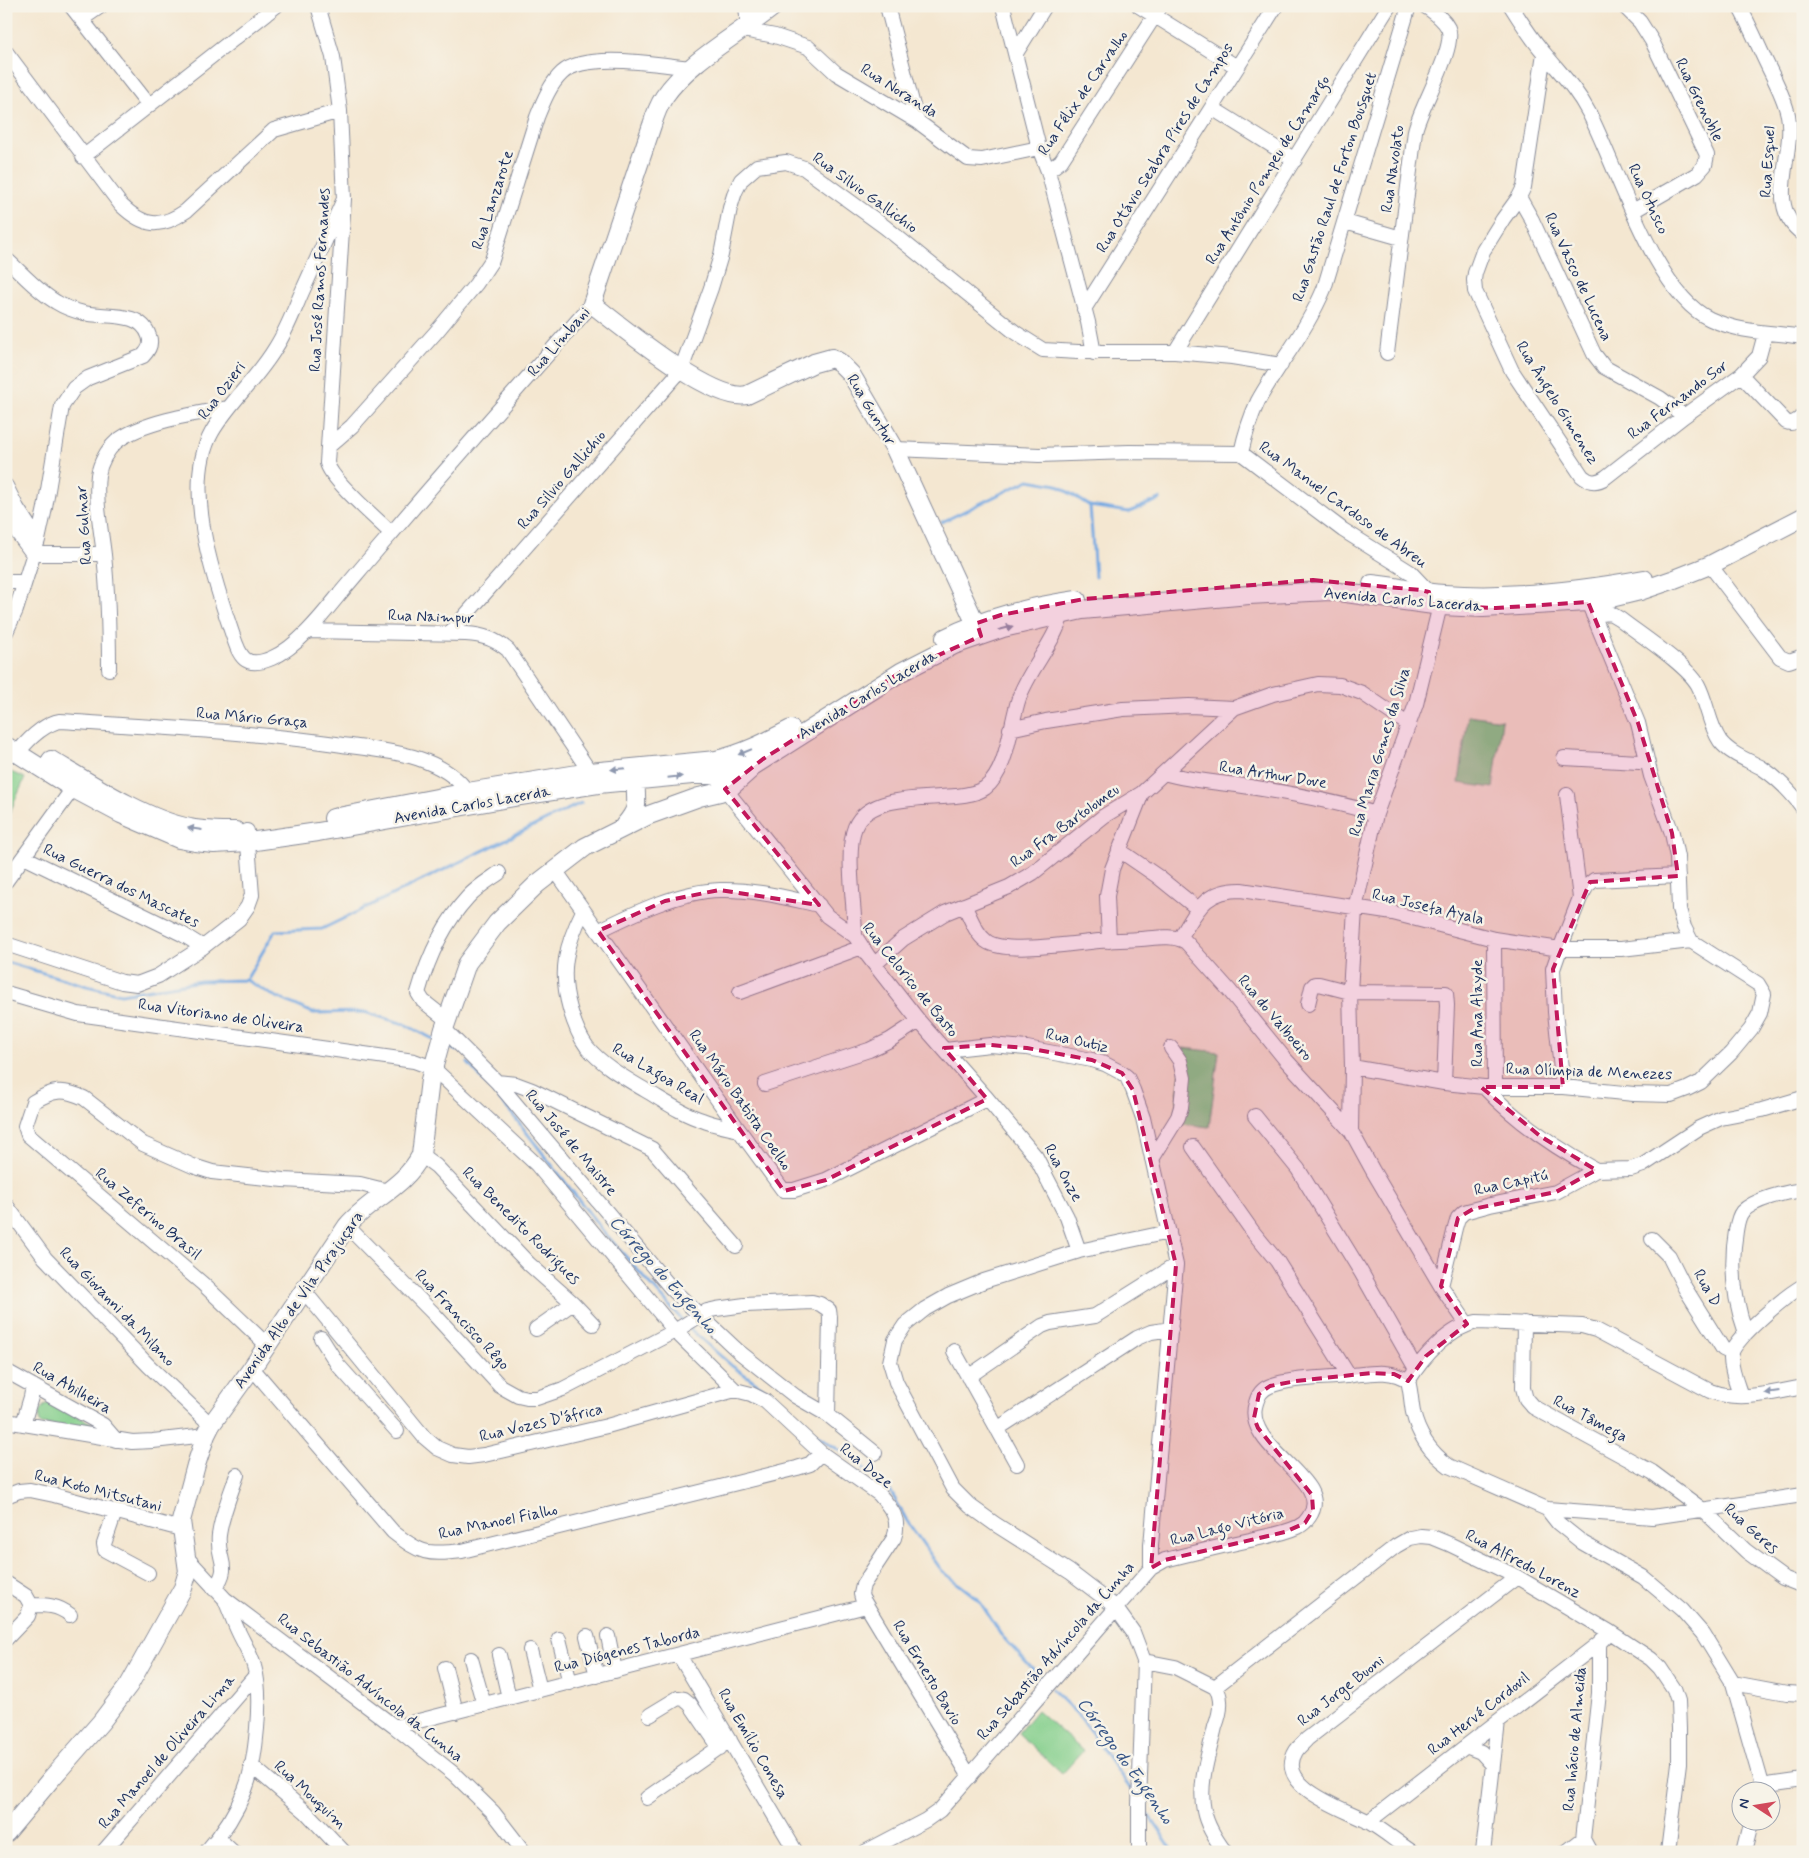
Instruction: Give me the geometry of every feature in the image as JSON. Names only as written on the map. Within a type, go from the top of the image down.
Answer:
[{"type":"main road","name":"Rua Limbani","points":[[592,304],[658,107],[671,88],[692,68],[774,6]]},
{"type":"main road","name":"Rua Guntur","points":[[592,304],[681,370],[720,390],[741,397],[814,363],[832,358],[839,362],[850,374],[895,449],[979,629]]},
{"type":"main road","name":"Avenida Carlos Lacerda","points":[[1589,602],[1676,568],[1727,545],[1803,504]]},
{"type":"main road","name":"Avenida Carlos Lacerda","points":[[6,735],[16,748],[77,783],[121,814],[178,839],[214,844],[247,836],[318,832],[471,798],[591,778],[646,766],[721,771],[749,750],[773,739],[820,712],[892,666],[930,645],[979,629],[1004,628],[1063,608],[1082,610],[1204,599],[1332,591],[1436,599],[1496,608],[1589,602],[1640,591],[1710,565],[1803,516]]},
{"type":"main road","name":"Avenida Carlos Lacerda","points":[[591,778],[635,787],[692,775],[753,766],[901,672],[954,645],[979,629]]},
{"type":"main road","points":[[623,827],[632,816],[636,805],[635,787],[639,773],[646,766]]},
{"type":"main road","name":"Avenida Alto de Vila Pirajuçara","points":[[6,1833],[101,1722],[129,1685],[183,1588],[188,1571],[181,1529],[185,1504],[196,1465],[209,1430],[347,1226],[365,1207],[409,1174],[421,1154],[434,1064],[461,979],[475,951],[508,911],[537,884],[585,847],[652,814],[699,797],[710,790],[721,771]]},
{"type":"main road","points":[[635,787],[652,814]]},
{"type":"street","points":[[71,6],[149,105]]},
{"type":"street","points":[[82,20],[100,6]]},
{"type":"street","points":[[83,157],[276,6]]},
{"type":"street","name":"Rua José Ramos Fernandes","points":[[318,6],[334,57],[340,111],[344,199],[327,460],[328,469],[391,533]]},
{"type":"street","points":[[745,29],[746,6]]},
{"type":"street","points":[[887,6],[918,120]]},
{"type":"street","points":[[1003,6],[1094,352]]},
{"type":"street","points":[[1016,54],[1046,6]]},
{"type":"street","points":[[1138,6],[1158,11],[1237,67]]},
{"type":"street","name":"Rua Otávio Seabra Pires de Campos","points":[[1084,309],[1276,6]]},
{"type":"street","name":"Rua Antônio Pompeu de Camargo","points":[[1175,352],[1389,6]]},
{"type":"street","name":"Rua Gastão Raul de Forton Bousquet","points":[[1241,453],[1244,435],[1258,401],[1316,309],[1324,289],[1409,6]]},
{"type":"street","name":"Rua Navolato","points":[[1387,353],[1417,122],[1444,59],[1450,35],[1447,26],[1425,6]]},
{"type":"street","name":"Rua Otusco","points":[[1511,6],[1544,53],[1580,96],[1590,114],[1633,211],[1660,266],[1674,289],[1695,311],[1730,327],[1765,334],[1803,337]]},
{"type":"street","name":"Rua Grenoble","points":[[1624,6],[1640,22],[1652,41],[1707,155],[1706,165],[1698,174],[1633,211]]},
{"type":"street","name":"Rua Esquel","points":[[1739,6],[1782,96],[1788,115],[1790,137],[1783,186],[1783,204],[1793,226],[1803,234]]},
{"type":"street","name":"Rua Félix de Carvalho","points":[[1048,172],[1061,161],[1158,11]]},
{"type":"street","name":"Rua Noranda","points":[[745,29],[775,36],[808,47],[836,73],[918,120],[960,154],[974,161],[1039,148]]},
{"type":"street","points":[[7,53],[121,206],[133,217],[150,223],[174,219],[186,211],[274,130],[340,111]]},
{"type":"street","name":"Rua Ângelo Gimenez","points":[[1544,53],[1526,176],[1519,197],[1483,251],[1475,273],[1475,291],[1512,371],[1582,476],[1590,481],[1597,482]]},
{"type":"street","name":"Rua Lanzarote","points":[[328,446],[352,426],[431,338],[476,284],[492,260],[545,97],[562,73],[574,66],[587,62],[605,60],[692,68]]},
{"type":"street","points":[[1212,108],[1295,160]]},
{"type":"street","name":"Rua Silvio Gallichio","points":[[449,634],[681,370],[711,288],[721,255],[735,192],[741,180],[757,166],[786,162],[804,168],[820,178],[885,227],[1016,333],[1043,350],[1055,352],[1175,352],[1232,357],[1281,365]]},
{"type":"street","name":"Rua Vasco de Lucena","points":[[1519,197],[1532,220],[1600,364],[1660,398],[1684,416]]},
{"type":"street","name":"Rua Ozieri","points":[[309,631],[275,657],[254,662],[243,659],[216,584],[202,520],[199,494],[207,444],[228,408],[263,367],[281,338],[344,199]]},
{"type":"street","points":[[1345,222],[1401,238]]},
{"type":"street","points":[[6,259],[55,302],[86,314],[133,320],[146,327],[151,344],[149,350],[143,356],[88,378],[74,388],[66,398],[59,416],[45,508],[36,547],[16,610],[6,632]]},
{"type":"street","name":"Rua Limbani","points":[[309,631],[391,533],[592,304]]},
{"type":"street","name":"Rua Fernando Sor","points":[[1597,482],[1606,478],[1684,416],[1741,374],[1759,356],[1765,334]]},
{"type":"street","points":[[1741,374],[1786,422],[1790,424],[1803,416]]},
{"type":"street","name":"Rua Gulnar","points":[[109,669],[109,608],[97,491],[101,463],[115,443],[128,434],[197,413],[228,408]]},
{"type":"street","name":"Rua Manuel Cardoso de Abreu","points":[[895,449],[1013,454],[1241,453],[1343,530],[1410,572],[1436,599]]},
{"type":"street","points":[[6,486],[36,547]]},
{"type":"street","points":[[6,517],[36,547],[104,554]]},
{"type":"street","points":[[1710,565],[1780,657],[1789,661],[1803,656]]},
{"type":"street","points":[[6,582],[24,582]]},
{"type":"street","name":"Rua Maria Gomes da Silva","points":[[1351,1131],[1350,992],[1355,908],[1376,814],[1416,704],[1436,599]]},
{"type":"street","points":[[1589,602],[1638,724],[1658,797],[1672,832],[1678,876],[1679,909],[1684,928],[1691,941]]},
{"type":"street","points":[[1589,602],[1620,619],[1692,676],[1705,700],[1720,741],[1728,749],[1772,776],[1803,808]]},
{"type":"street","points":[[740,992],[859,942],[851,846],[855,827],[869,810],[880,804],[967,794],[983,790],[996,777],[1000,769],[1020,696],[1030,672],[1057,628],[1063,608]]},
{"type":"street","name":"Rua Naimpur","points":[[309,631],[481,635],[493,640],[508,650],[591,778]]},
{"type":"street","points":[[1010,729],[1046,721],[1124,710],[1189,706],[1234,708],[1280,692],[1308,685],[1331,684],[1349,687],[1362,693],[1408,724]]},
{"type":"street","name":"Rua Fra Bartolomeu","points":[[875,964],[903,939],[945,914],[1009,887],[1033,873],[1104,816],[1142,793],[1234,708]]},
{"type":"street","name":"Rua Mário Graça","points":[[16,748],[42,729],[60,721],[285,737],[374,750],[423,760],[440,768],[456,779],[471,798]]},
{"type":"street","points":[[1564,758],[1639,762],[1647,760]]},
{"type":"street","name":"Rua Celorico de Basto","points":[[721,771],[826,916],[859,942],[919,1021],[986,1097]]},
{"type":"street","name":"Rua Arthur Dove","points":[[1164,773],[1186,779],[1236,785],[1339,804],[1376,814]]},
{"type":"street","points":[[6,882],[77,783]]},
{"type":"street","points":[[1109,941],[1106,896],[1112,868],[1142,793]]},
{"type":"street","points":[[1567,795],[1580,898]]},
{"type":"street","points":[[6,944],[122,982],[137,984],[158,976],[239,919],[248,906],[252,889],[247,836]]},
{"type":"street","points":[[1119,850],[1157,876],[1198,909]]},
{"type":"street","name":"Rua Guerra dos Mascates","points":[[24,857],[203,946]]},
{"type":"street","name":"Rua Mário Batista Coelho","points":[[555,870],[782,1189],[794,1190],[826,1180],[986,1097]]},
{"type":"street","name":"Rua José de Maistre","points":[[500,873],[469,895],[446,925],[425,967],[418,993],[423,1001],[444,1028],[497,1082],[672,1289],[698,1317],[795,1396],[828,1415],[875,1453]]},
{"type":"street","points":[[1563,1087],[1553,988],[1554,970],[1580,898],[1587,886],[1594,880],[1678,876]]},
{"type":"street","points":[[598,931],[665,901],[719,890],[756,892],[819,905]]},
{"type":"street","name":"Rua Josefa Ayala","points":[[1180,938],[1198,909],[1212,896],[1230,890],[1241,890],[1393,913],[1494,939],[1560,949],[1628,948],[1691,941]]},
{"type":"street","points":[[964,905],[978,932],[986,941],[996,946],[1043,947],[1166,937],[1180,938]]},
{"type":"street","name":"Rua Lagoa Real","points":[[583,911],[570,940],[565,958],[564,977],[566,993],[574,1021],[588,1048],[602,1061],[686,1114],[739,1130]]},
{"type":"street","name":"Rua do Valboeiro","points":[[1180,938],[1211,969],[1285,1059],[1351,1131],[1441,1286],[1467,1324]]},
{"type":"street","name":"Rua Ana Alayde","points":[[1490,1087],[1494,939]]},
{"type":"street","name":"Rua Olímpia de Menezes","points":[[1352,1067],[1444,1083],[1490,1087],[1563,1087],[1634,1094],[1671,1095],[1701,1082],[1732,1053],[1760,1014],[1764,994],[1756,982],[1691,941]]},
{"type":"street","points":[[1308,1004],[1312,987],[1315,984],[1350,992],[1446,993],[1448,1005],[1444,1083]]},
{"type":"street","name":"Rua Vitoriano de Oliveira","points":[[6,993],[78,1014],[434,1064]]},
{"type":"street","points":[[765,1084],[869,1050],[890,1040],[919,1021]]},
{"type":"street","name":"Rua Outiz","points":[[945,1050],[990,1045],[1027,1048],[1092,1060],[1116,1069],[1127,1077],[1143,1118],[1169,1232]]},
{"type":"street","points":[[1152,1159],[1178,1117],[1181,1107],[1184,1078],[1180,1061],[1171,1048]]},
{"type":"street","points":[[434,1064],[537,1165],[678,1329],[735,1390]]},
{"type":"street","points":[[497,1082],[516,1084],[532,1090],[652,1149],[736,1246]]},
{"type":"street","points":[[1490,1087],[1496,1100],[1540,1136],[1596,1170]]},
{"type":"street","name":"Rua Zeferino Brasil","points":[[266,1344],[204,1284],[28,1135],[25,1126],[31,1104],[44,1095],[56,1090],[76,1094],[143,1144],[212,1172],[283,1180],[360,1184],[388,1191]]},
{"type":"street","name":"Rua Onze","points":[[986,1097],[1036,1157],[1068,1217],[1079,1251]]},
{"type":"street","name":"Rua Capitú","points":[[1441,1286],[1458,1218],[1464,1212],[1556,1192],[1596,1170],[1631,1169],[1643,1165],[1699,1128],[1721,1118],[1762,1110],[1803,1098]]},
{"type":"street","points":[[1255,1116],[1298,1168],[1361,1272],[1416,1369]]},
{"type":"street","points":[[1193,1147],[1253,1232],[1277,1261],[1349,1376]]},
{"type":"street","name":"Rua Benedito Rodrigues","points":[[421,1154],[443,1173],[529,1264],[573,1302],[593,1324]]},
{"type":"street","points":[[1746,1333],[1732,1272],[1734,1242],[1740,1215],[1746,1209],[1779,1194],[1803,1190]]},
{"type":"street","name":"Rua Giovanni da Milano","points":[[6,1205],[45,1258],[209,1430]]},
{"type":"street","name":"Rua Francisco Rêgo","points":[[347,1226],[434,1313],[500,1386],[521,1397],[537,1398],[557,1392],[716,1308],[812,1302],[827,1308],[830,1317],[828,1415]]},
{"type":"street","points":[[1139,1852],[1138,1805],[1144,1661],[1133,1632],[1116,1607],[1070,1572],[970,1506],[953,1489],[896,1382],[890,1362],[899,1332],[905,1325],[925,1309],[948,1296],[984,1281],[1079,1251],[1169,1232]]},
{"type":"street","name":"Rua Sebastião Advíncola da Cunha","points":[[865,1852],[926,1820],[940,1810],[1151,1568],[1151,1545],[1176,1265],[1169,1232]]},
{"type":"street","name":"Rua D","points":[[1652,1239],[1669,1256],[1723,1349],[1732,1353]]},
{"type":"street","points":[[968,1377],[1042,1326],[1095,1316],[1176,1265]]},
{"type":"street","points":[[1741,1396],[1733,1370],[1732,1353],[1738,1342],[1790,1294],[1803,1286]]},
{"type":"street","name":"Rua Vozes D'áfrica","points":[[304,1291],[424,1438],[444,1452],[460,1456],[484,1456],[510,1450],[607,1426],[735,1390]]},
{"type":"street","points":[[536,1328],[573,1302]]},
{"type":"street","points":[[1803,1387],[1741,1396],[1720,1395],[1596,1330],[1582,1326],[1478,1322],[1467,1324],[1448,1337],[1426,1356],[1408,1381],[1418,1431],[1439,1459],[1449,1466],[1547,1509],[1638,1517],[1660,1516],[1803,1494]]},
{"type":"street","name":"Rua Tâmega","points":[[1524,1323],[1523,1377],[1526,1399],[1542,1412],[1652,1472],[1704,1510]]},
{"type":"street","points":[[997,1429],[1136,1338],[1151,1332],[1171,1330]]},
{"type":"street","points":[[321,1338],[338,1365],[397,1432]]},
{"type":"street","points":[[338,1365],[351,1348]]},
{"type":"street","points":[[954,1351],[1017,1464]]},
{"type":"street","name":"Rua Manoel Fialho","points":[[252,1368],[394,1532],[413,1548],[437,1554],[462,1551],[810,1464],[821,1453]]},
{"type":"street","name":"Rua Abilheira","points":[[6,1371],[103,1425],[116,1440]]},
{"type":"street","name":"Rua Lago Vitória","points":[[1151,1568],[1165,1560],[1285,1532],[1305,1523],[1311,1516],[1313,1510],[1312,1495],[1305,1481],[1278,1454],[1258,1428],[1254,1418],[1254,1408],[1259,1394],[1270,1386],[1296,1381],[1371,1373],[1394,1374],[1402,1376],[1408,1381]]},
{"type":"street","points":[[23,1424],[33,1386]]},
{"type":"street","name":"Rua Doze","points":[[735,1390],[751,1394],[765,1401],[821,1453],[879,1494],[897,1521],[898,1529],[894,1538],[863,1585]]},
{"type":"street","points":[[6,1421],[116,1440],[153,1441],[209,1430]]},
{"type":"street","points":[[206,1852],[218,1838],[241,1798],[251,1765],[258,1700],[254,1665],[220,1594],[224,1566],[219,1550],[218,1538],[222,1515],[237,1476]]},
{"type":"street","name":"Rua Koto Mitsutani","points":[[6,1496],[19,1490],[30,1490],[181,1529]]},
{"type":"street","points":[[1547,1509],[1558,1523],[1583,1543],[1642,1577],[1682,1610],[1703,1634],[1733,1682],[1758,1780]]},
{"type":"street","name":"Rua Geres","points":[[1704,1510],[1746,1550],[1783,1578],[1803,1586]]},
{"type":"street","points":[[115,1512],[104,1544],[105,1550],[148,1573]]},
{"type":"street","name":"Rua Alfredo Lorenz","points":[[1215,1687],[1388,1552],[1410,1538],[1422,1536],[1440,1539],[1517,1577],[1610,1632],[1651,1659],[1668,1678],[1678,1701],[1679,1763],[1668,1852]]},
{"type":"street","name":"Rua Sebastião Advíncola da Cunha","points":[[187,1558],[220,1594],[454,1774],[493,1812],[524,1852]]},
{"type":"street","name":"Rua Jorge Buoni","points":[[1412,1852],[1368,1822],[1318,1797],[1302,1786],[1295,1777],[1292,1767],[1296,1750],[1307,1739],[1517,1577]]},
{"type":"street","points":[[6,1582],[26,1596],[32,1605]]},
{"type":"street","name":"Rua Ernesto Bavio","points":[[863,1585],[861,1594],[866,1606],[970,1777]]},
{"type":"street","points":[[32,1605],[51,1605],[62,1609],[70,1615]]},
{"type":"street","points":[[6,1639],[28,1616],[32,1605]]},
{"type":"street","name":"Rua Diógenes Taborda","points":[[395,1727],[866,1606]]},
{"type":"street","name":"Rua Hervé Cordovil","points":[[1368,1822],[1599,1643],[1610,1632]]},
{"type":"street","points":[[587,1636],[597,1676]]},
{"type":"street","points":[[608,1636],[615,1671]]},
{"type":"street","points":[[560,1639],[570,1683]]},
{"type":"street","name":"Rua Inácio de Almeida","points":[[1583,1839],[1599,1692],[1599,1643]]},
{"type":"street","points":[[530,1650],[540,1690]]},
{"type":"street","name":"Rua Emílio Conesa","points":[[679,1655],[725,1744],[796,1852]]},
{"type":"street","points":[[499,1656],[509,1698]]},
{"type":"street","points":[[471,1659],[484,1705]]},
{"type":"street","points":[[1144,1661],[1175,1667],[1215,1687],[1220,1702],[1204,1777],[1202,1798],[1204,1813],[1210,1828],[1225,1852]]},
{"type":"street","points":[[445,1668],[456,1712]]},
{"type":"street","name":"Rua Manoel de Oliveira Lima","points":[[103,1852],[256,1675]]},
{"type":"street","points":[[1733,1682],[1787,1693],[1803,1694]]},
{"type":"street","points":[[647,1798],[725,1744],[684,1699],[678,1698],[650,1715]]},
{"type":"street","points":[[1483,1852],[1498,1721]]},
{"type":"street","points":[[1466,1746],[1481,1752],[1492,1764]]},
{"type":"street","name":"Rua Mouquim","points":[[251,1765],[306,1812],[344,1852]]},
{"type":"street","points":[[1782,1784],[1803,1780]]},
{"type":"street","points":[[1744,1852],[1750,1830]]},
{"type":"street","points":[[218,1838],[233,1852]]},
{"type":"street","points":[[1566,1852],[1583,1839],[1590,1852]]},
{"type":"highlighted area","points":[[1313,580],[1420,590],[1429,592],[1431,604],[1441,606],[1496,608],[1588,602],[1638,723],[1672,833],[1678,876],[1590,882],[1553,969],[1563,1087],[1481,1087],[1540,1136],[1596,1170],[1556,1192],[1473,1209],[1458,1218],[1441,1286],[1467,1324],[1426,1356],[1408,1381],[1394,1374],[1371,1373],[1296,1381],[1270,1386],[1259,1394],[1254,1418],[1258,1428],[1312,1495],[1313,1510],[1305,1523],[1285,1532],[1165,1560],[1151,1568],[1176,1265],[1133,1090],[1122,1073],[1092,1060],[1027,1048],[990,1045],[944,1048],[987,1099],[826,1180],[784,1191],[598,931],[665,901],[719,890],[819,905],[725,789],[763,759],[901,672],[981,636],[977,623],[1001,615],[1084,599]]},
{"type":"green space","points":[[1468,715],[1502,720],[1493,788],[1459,783]]},
{"type":"green space","points":[[6,770],[25,778],[6,821]]},
{"type":"green space","points":[[1183,1048],[1219,1052],[1209,1127],[1174,1123]]},
{"type":"green space","points":[[50,1402],[106,1431],[40,1424],[40,1411]]},
{"type":"green space","points":[[1037,1710],[1083,1751],[1062,1774],[1018,1733]]},
{"type":"waterway","points":[[942,522],[1029,480],[1057,485],[1090,506],[1095,577]]},
{"type":"waterway","points":[[1090,506],[1129,512],[1160,499]]},
{"type":"waterway","points":[[246,980],[275,931],[322,929],[581,803]]},
{"type":"waterway","name":"Córrego do Engenho","points":[[6,962],[121,994],[201,981],[246,980],[270,994],[313,1013],[364,1012],[404,1024],[435,1040]]},
{"type":"waterway","name":"Córrego do Engenho","points":[[445,1045],[457,1051]]},
{"type":"waterway","name":"Córrego do Engenho","points":[[468,1063],[513,1115],[603,1231],[683,1321]]},
{"type":"waterway","name":"Córrego do Engenho","points":[[689,1328],[732,1366],[761,1386],[809,1430],[857,1462],[891,1492],[907,1521],[942,1571],[978,1599],[1003,1637],[1045,1683]]},
{"type":"waterway","name":"Córrego do Engenho","points":[[1052,1689],[1081,1718],[1134,1794]]},
{"type":"waterway","name":"Córrego do Engenho","points":[[1143,1807],[1174,1852]]}]
